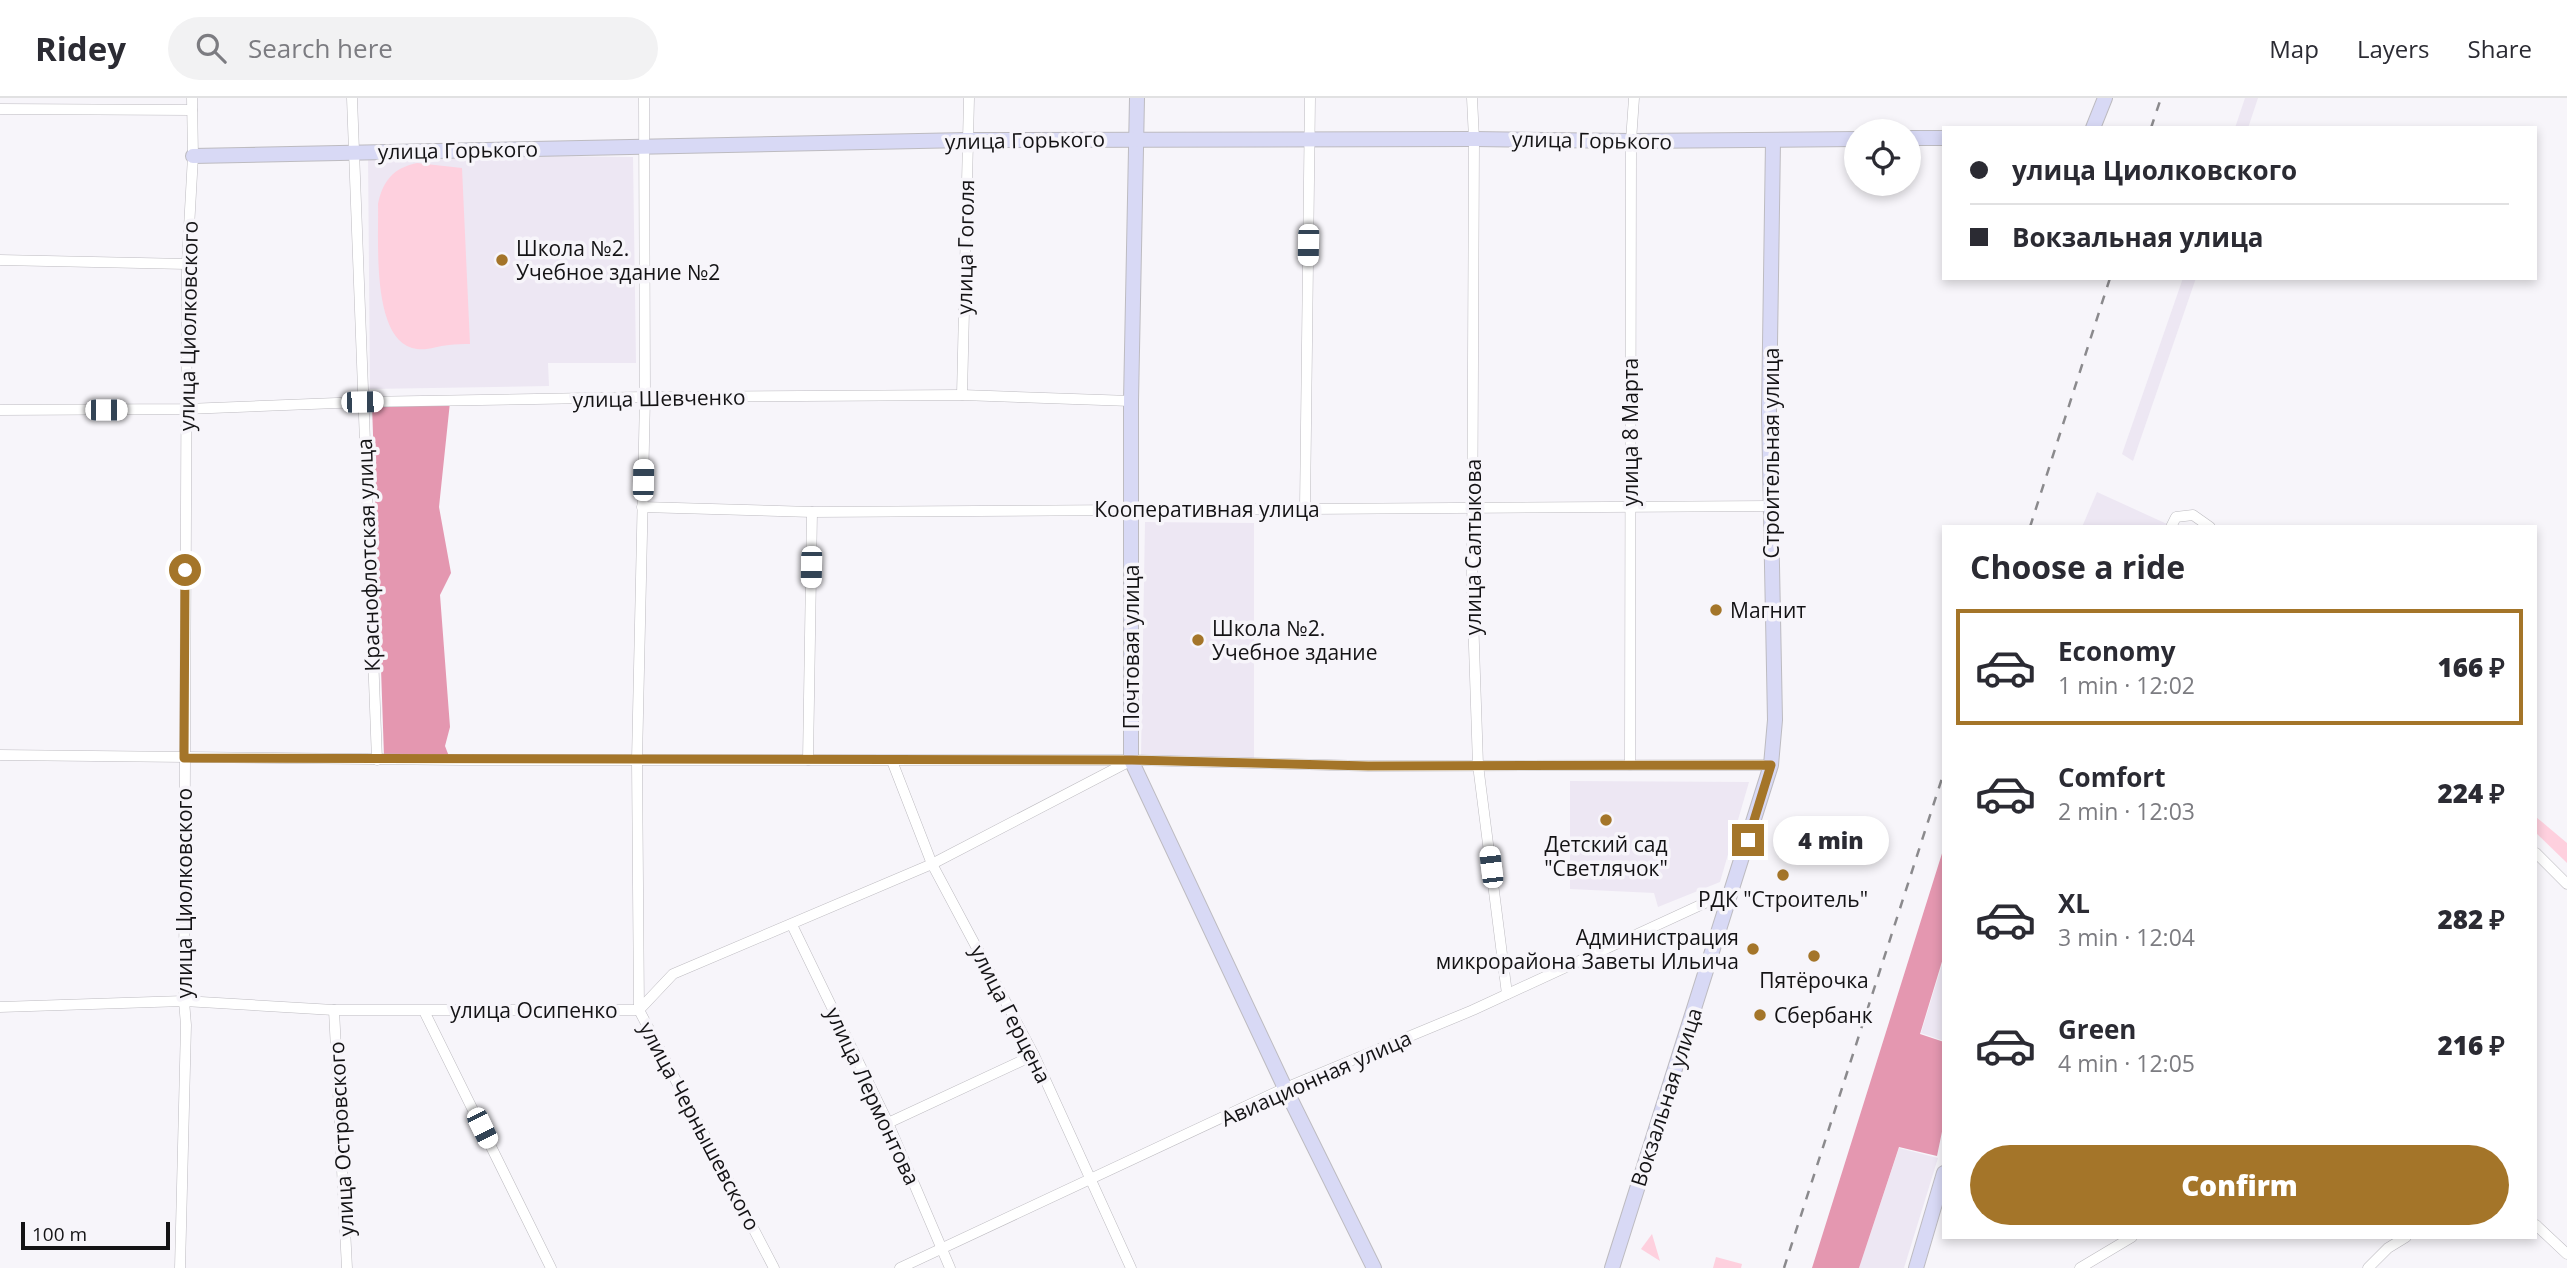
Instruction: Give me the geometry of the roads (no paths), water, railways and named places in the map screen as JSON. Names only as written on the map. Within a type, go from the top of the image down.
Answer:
[{"type":"street","name":"улица Циолковского","points":[[180,1268],[186,1025],[186,409],[187,264],[193,156],[192,98]]},
{"type":"street","name":"Краснофлотская улица","points":[[352,98],[377,760]]},
{"type":"street","name":"улица Чернышевского","points":[[644,98],[645,397],[637,760],[639,1010],[774,1268]]},
{"type":"street","name":"улица Гоголя","points":[[962,396],[969,98]]},
{"type":"street","name":"Почтовая улица","points":[[1137,98],[1131,401],[1132,760],[1285,1088],[1374,1268]]},
{"type":"street","points":[[1305,508],[1310,98]]},
{"type":"street","name":"улица Салтыкова","points":[[1472,98],[1472,586],[1478,765],[1507,994]]},
{"type":"street","name":"улица 8 Марта","points":[[1630,765],[1631,141],[1634,98]]},
{"type":"street","points":[[2094,126],[2105,98]]},
{"type":"street","points":[[0,109],[192,110]]},
{"type":"street","points":[[1921,138],[1942,138]]},
{"type":"street","name":"улица Горького","points":[[193,156],[967,140],[1844,139]]},
{"type":"street","name":"Строительная улица","points":[[1771,765],[1775,720],[1769,412],[1773,141]]},
{"type":"street","points":[[0,260],[187,264]]},
{"type":"street","name":"улица Шевченко","points":[[0,410],[186,409],[362,402],[645,397],[962,396],[1131,401]]},
{"type":"street","name":"Кооперативная улица","points":[[642,507],[812,512],[1771,506]]},
{"type":"street","points":[[808,760],[812,512]]},
{"type":"street","points":[[2172,525],[2176,517],[2195,515],[2208,525]]},
{"type":"street","points":[[0,755],[377,760],[1132,760],[1368,766],[1771,765]]},
{"type":"street","name":"улица Осипенко","points":[[0,1007],[184,1001],[334,1010],[639,1010],[673,974],[932,864],[1132,760]]},
{"type":"street","name":"улица Герцена","points":[[892,761],[932,864],[1034,1055],[1131,1268]]},
{"type":"street","name":"Вокзальная улица","points":[[1612,1268],[1771,765]]},
{"type":"street","points":[[2537,853],[2567,884]]},
{"type":"street","name":"Авиационная улица","points":[[900,1268],[1285,1088],[1507,994],[1734,889]]},
{"type":"street","name":"улица Лермонтова","points":[[792,925],[888,1123],[950,1268]]},
{"type":"street","name":"улица Островского","points":[[334,1010],[347,1268]]},
{"type":"street","points":[[424,1011],[551,1268]]},
{"type":"street","points":[[888,1123],[1034,1055]]},
{"type":"street","points":[[1916,1268],[1942,1180]]},
{"type":"street","points":[[2537,1226],[2567,1254]]},
{"type":"street","points":[[2080,1268],[2129,1239]]},
{"type":"street","points":[[2368,1268],[2388,1248],[2403,1239]]},
{"type":"railway","points":[[2152,126],[2161,98]]},
{"type":"railway","points":[[2031,525],[2109,280]]},
{"type":"railway","points":[[1784,1268],[1942,778]]},
{"type":"place","name":"Школа №2. Учебное здание №2","points":[[502,260]]},
{"type":"place","name":"Магнит","points":[[1716,610]]},
{"type":"place","name":"Школа №2. Учебное здание","points":[[1198,640]]},
{"type":"place","name":"Детский сад \"Светлячок\"","points":[[1606,820]]},
{"type":"place","name":"РДК \"Строитель\"","points":[[1783,875]]},
{"type":"place","name":"Администрация микрорайона Заветы Ильича","points":[[1753,949]]},
{"type":"place","name":"Пятёрочка","points":[[1814,956]]},
{"type":"place","name":"Сбербанк","points":[[1760,1015]]}]
